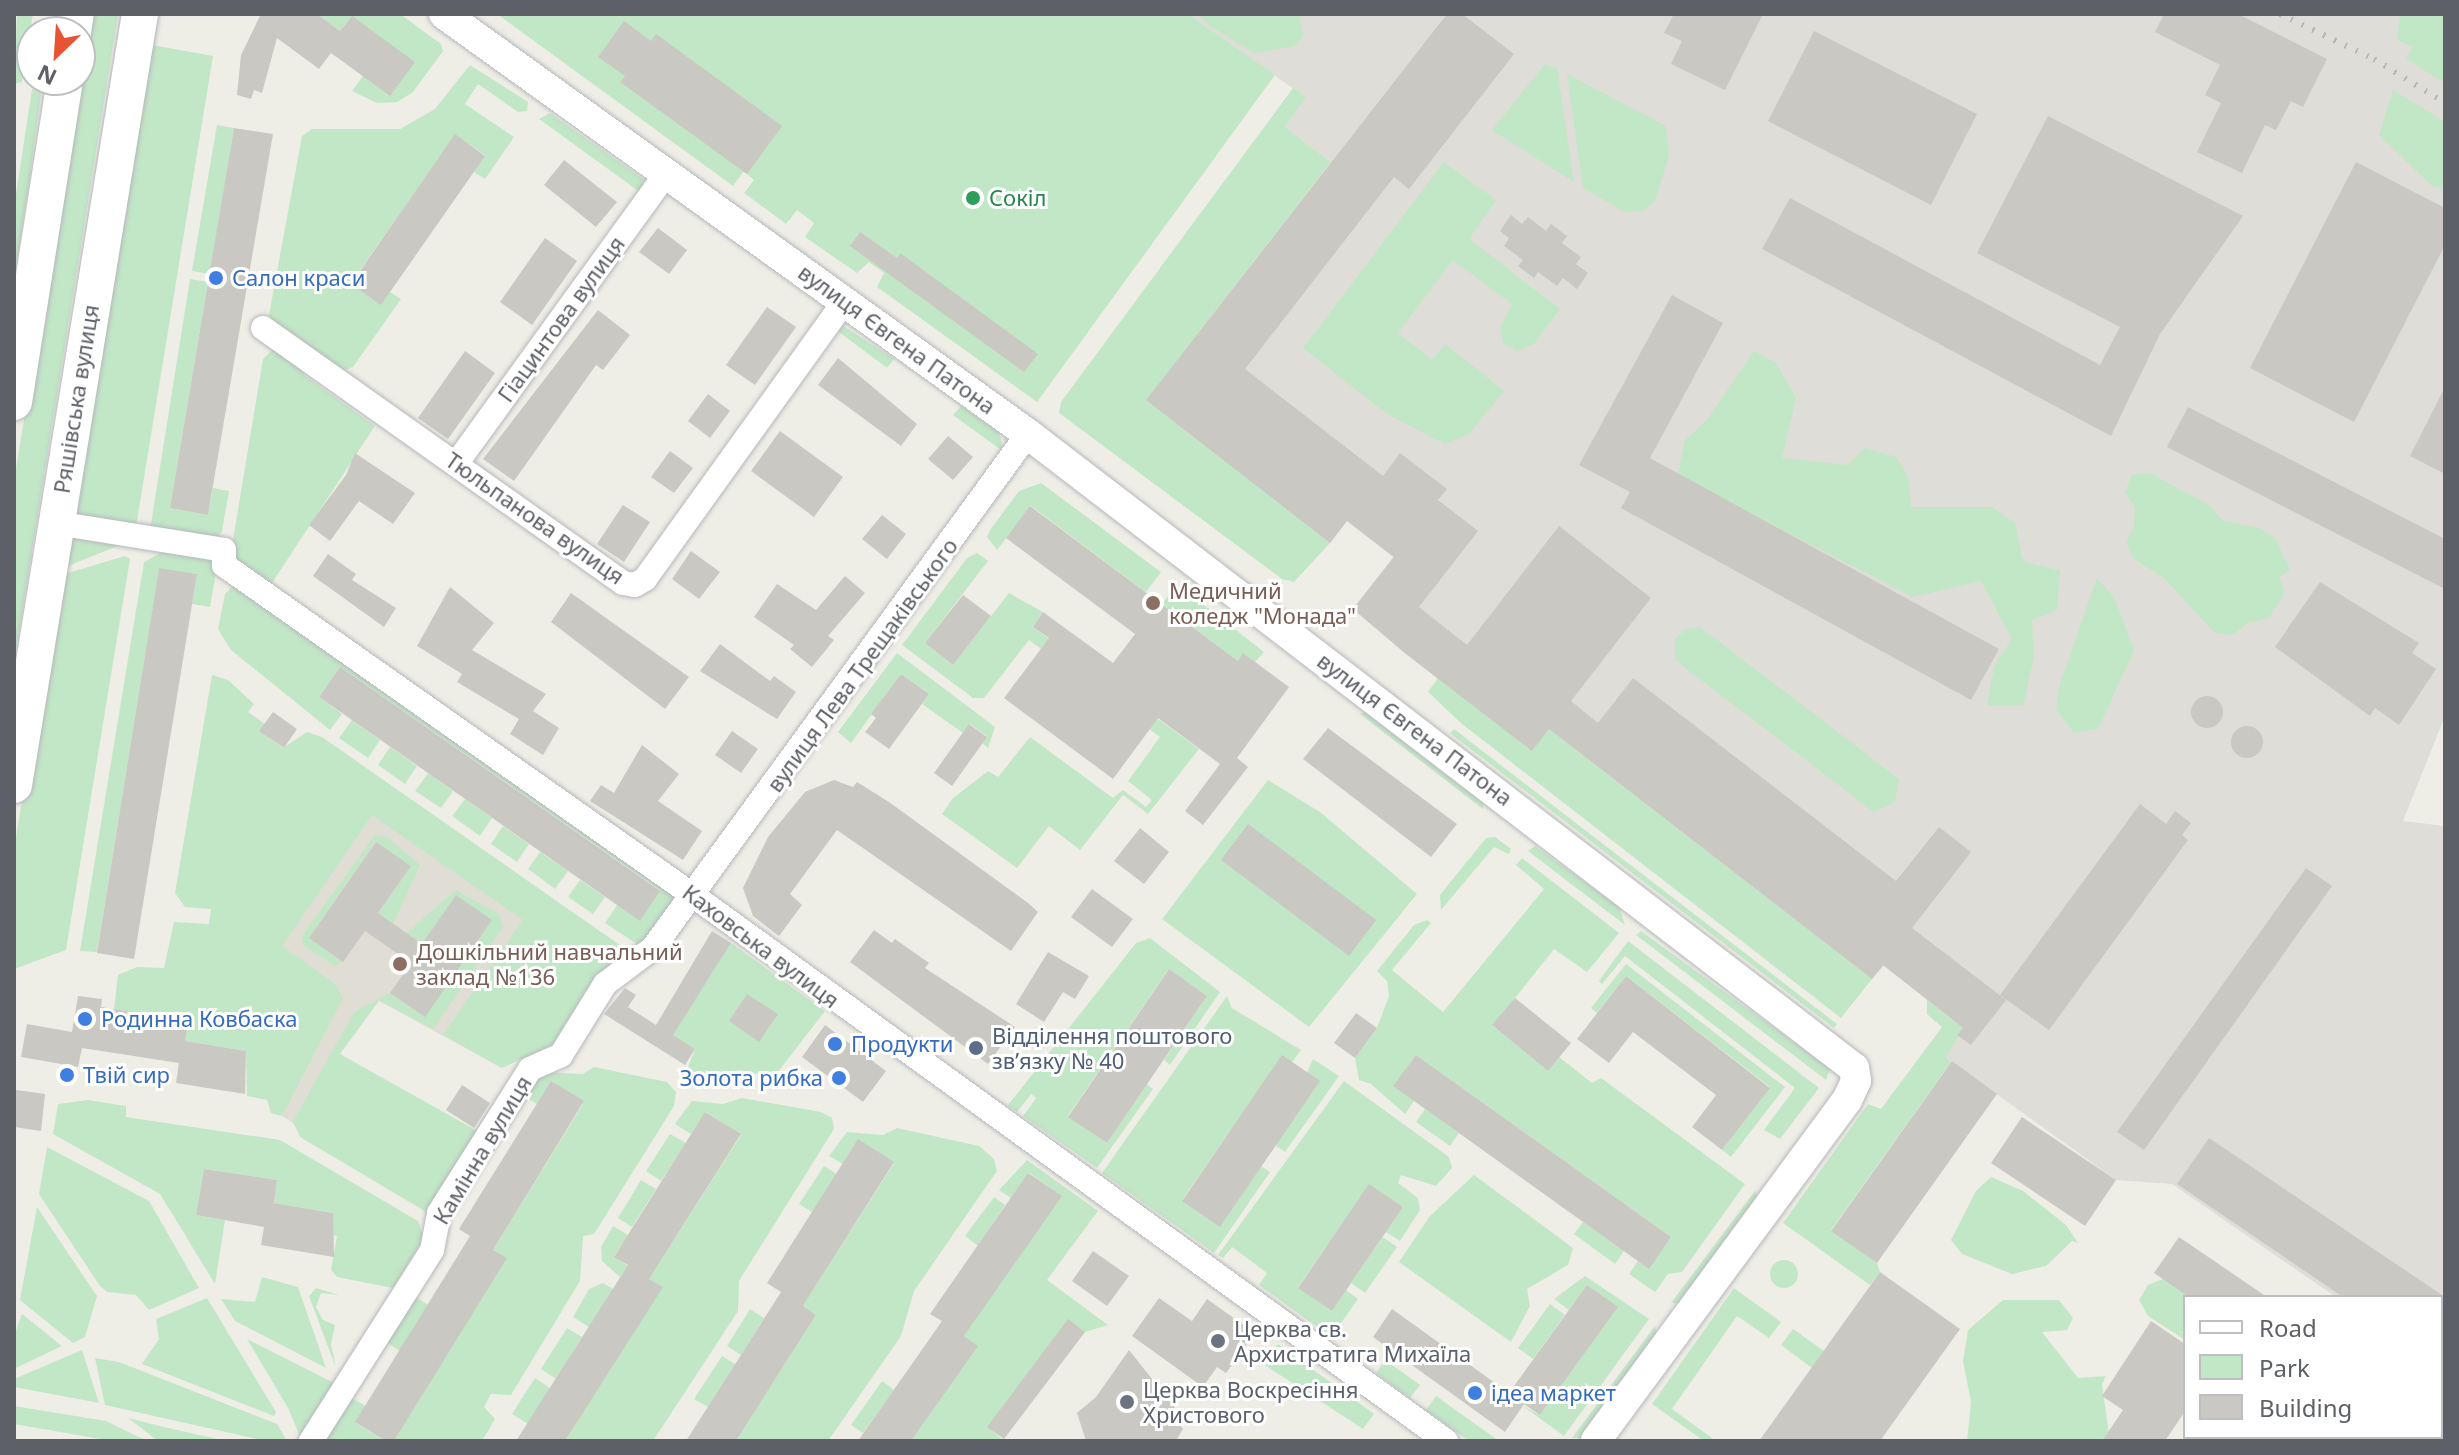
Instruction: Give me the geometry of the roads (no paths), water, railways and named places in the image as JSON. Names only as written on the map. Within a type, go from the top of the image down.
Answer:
[{"type":"main road","name":"Ряшівська вулиця","points":[[14,785],[140,14]]},
{"type":"main road","points":[[14,402],[62,96]]},
{"type":"street","name":"вулиця Євгена Патона","points":[[444,14],[1028,434],[1854,1068],[1856,1081],[1847,1100],[1596,1441]]},
{"type":"street","name":"Гіацинтова вулиця","points":[[456,464],[666,174]]},
{"type":"street","name":"Тюльпанова вулиця","points":[[263,328],[623,583],[635,585],[645,579],[845,301]]},
{"type":"street","name":"вулиця Лева Трещаківського","points":[[694,896],[1028,434]]},
{"type":"street","name":"Каховська вулиця","points":[[56,523],[224,550],[224,565],[694,896],[1446,1441]]},
{"type":"street","name":"Камінна вулиця","points":[[311,1441],[432,1250],[439,1213],[530,1069],[561,1055],[605,984],[653,948],[694,896]]},
{"type":"railway","points":[[2280,14],[2374,59],[2445,103]]},
{"type":"place","name":"Сокіл","points":[[973,198]]},
{"type":"place","name":"Салон краси","points":[[216,278]]},
{"type":"place","name":"Медичний коледж \"Монада\"","points":[[1153,603]]},
{"type":"place","name":"Дошкільний навчальний заклад №136","points":[[400,964]]},
{"type":"place","name":"Родинна Ковбаска","points":[[85,1019]]},
{"type":"place","name":"Продукти","points":[[835,1044]]},
{"type":"place","name":"Відділення поштового зв’язку № 40","points":[[976,1048]]},
{"type":"place","name":"Твій сир","points":[[67,1075]]},
{"type":"place","name":"Золота рибка","points":[[839,1078]]},
{"type":"place","name":"Церква св. Архистратига Михаїла","points":[[1218,1341]]},
{"type":"place","name":"ідеа маркет","points":[[1475,1393]]},
{"type":"place","name":"Церква Воскресіння Христового","points":[[1127,1402]]}]
